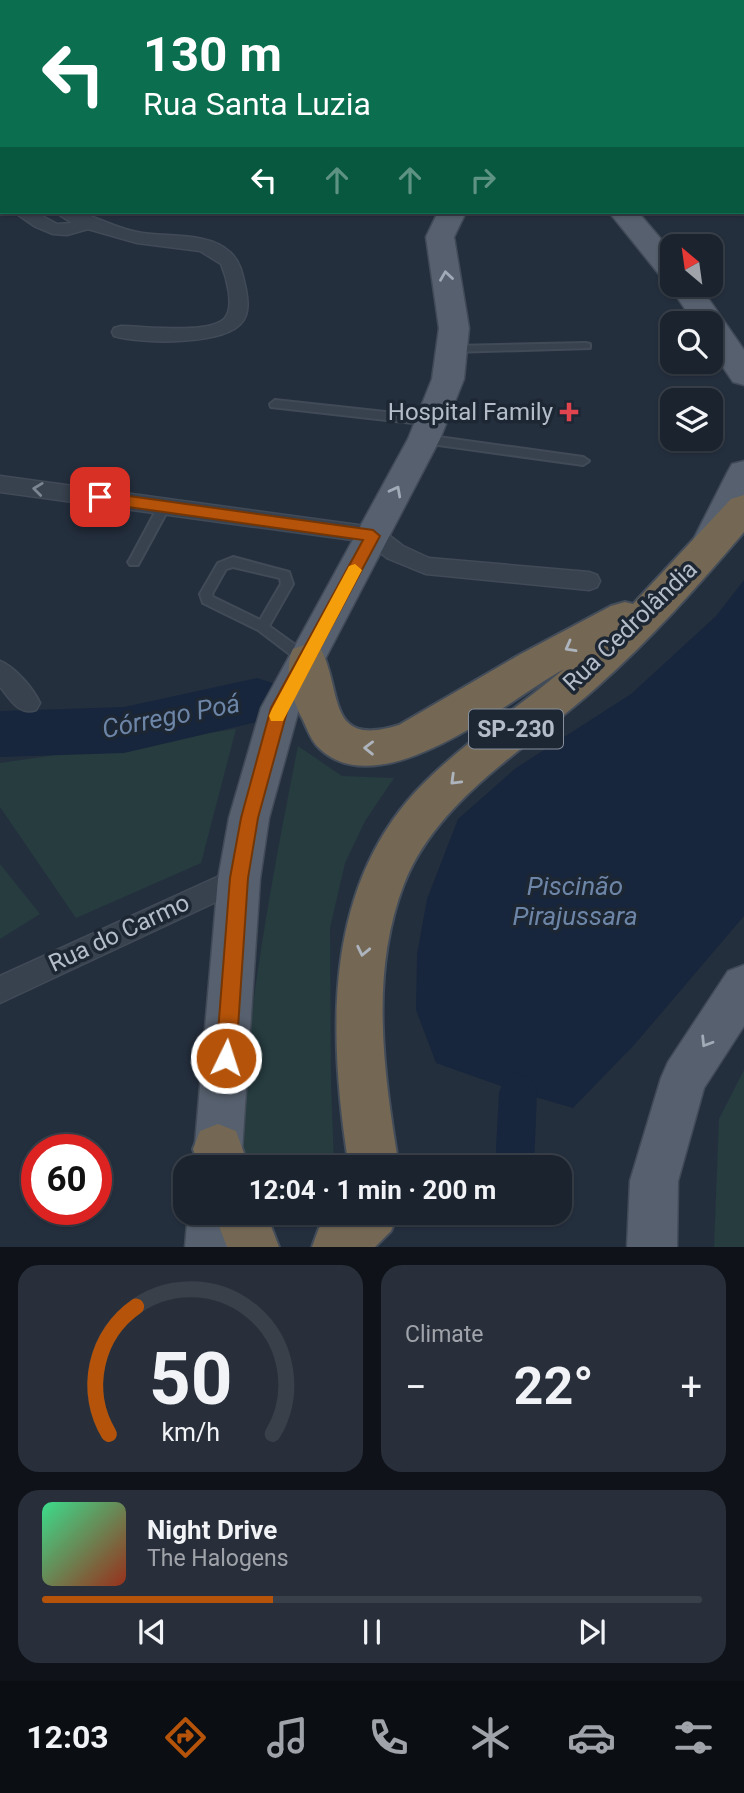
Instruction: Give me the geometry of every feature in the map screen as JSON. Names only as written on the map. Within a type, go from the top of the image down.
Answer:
[{"type":"highway","name":"Rua Cedrolândia","points":[[372,1155],[363,1105],[357,1007],[359,968],[379,884],[407,835],[435,800],[474,764],[587,673],[672,590],[744,508]]},
{"type":"highway","points":[[307,660],[314,706],[329,733],[347,746],[362,749],[384,748],[408,742],[440,727],[506,683],[672,590]]},
{"type":"highway","points":[[245,1225],[253,1247]]},
{"type":"highway","points":[[338,1247],[361,1225]]},
{"type":"highway","points":[[380,1225],[382,1247]]},
{"type":"main road","points":[[625,214],[660,257]]},
{"type":"main road","points":[[220,1155],[239,878],[250,818],[279,708],[428,430],[448,379],[454,328],[444,220]]},
{"type":"main road","points":[[693,298],[744,374]]},
{"type":"main road","name":"Rua Cedrolândia","points":[[704,554],[744,473]]},
{"type":"main road","points":[[652,1247],[654,1181],[684,1078],[744,986]]},
{"type":"main road","points":[[210,1247],[212,1225]]},
{"type":"street","points":[[26,214],[55,231],[70,230],[86,224]]},
{"type":"street","points":[[66,214],[119,235],[200,245],[222,254],[233,270],[237,292],[237,315],[233,322],[210,331],[195,333],[121,332]]},
{"type":"street","points":[[0,484],[373,536],[395,552],[426,566],[590,580]]},
{"type":"street","points":[[0,671],[28,704]]},
{"type":"street","name":"Rua do Carmo","points":[[0,990],[239,878]]},
{"type":"lane","points":[[453,349],[586,346]]},
{"type":"lane","points":[[275,404],[428,430],[583,461]]},
{"type":"lane","points":[[134,562],[164,506]]},
{"type":"lane","points":[[262,627],[287,584],[285,575],[233,562],[222,566],[206,594],[207,600],[262,627],[307,660]]},
{"type":"green space","points":[[236,729],[201,863],[76,918],[0,807],[0,763]]},
{"type":"green space","points":[[298,746],[342,776],[394,778],[365,821],[345,863],[330,928],[334,1155],[241,1155],[239,1142],[241,1101],[256,982]]},
{"type":"green space","points":[[0,864],[40,914],[0,939]]},
{"type":"green space","points":[[744,1070],[744,1247],[714,1247],[719,1119]]},
{"type":"water","name":"Piscinão Pirajussara","points":[[744,580],[744,916],[635,1044],[573,1108],[436,1063],[416,1010],[417,954],[427,899],[458,819],[516,768],[631,694],[716,616]]},
{"type":"waterway","name":"Córrego Poá","points":[[0,734],[124,730],[257,700]]},
{"type":"waterway","points":[[515,1155],[518,1092]]},
{"type":"slow traffic","points":[[277,716],[355,570]]},
{"type":"place","name":"Hospital Family","points":[[569,412]]},
{"type":"route","points":[[100,497],[373,536],[279,708],[250,818],[239,878],[226,1058]]}]
